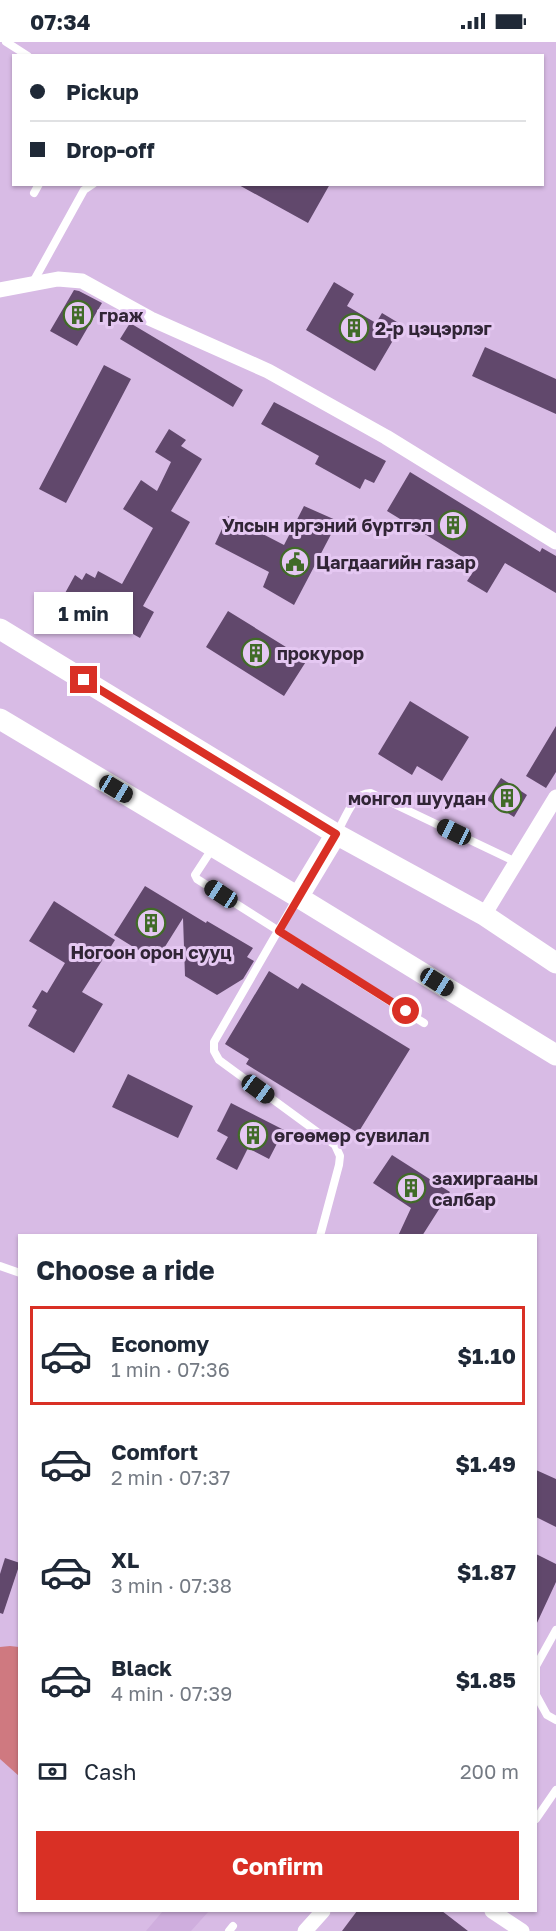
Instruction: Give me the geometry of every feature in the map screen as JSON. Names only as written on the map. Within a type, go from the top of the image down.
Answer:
[{"type":"main road","points":[[0,629],[336,834],[484,915],[556,963]]},
{"type":"main road","points":[[0,719],[556,1055]]},
{"type":"main road","points":[[298,897],[336,834]]},
{"type":"street","points":[[0,290],[58,279],[82,281],[151,319],[268,371],[387,437],[556,542]]},
{"type":"street","points":[[484,915],[556,797]]},
{"type":"street","points":[[305,1931],[322,1912]]},
{"type":"street","points":[[494,1912],[522,1931]]},
{"type":"lane","points":[[6,42],[25,54]]},
{"type":"lane","points":[[34,193],[38,186]]},
{"type":"lane","points":[[32,284],[84,190],[90,186]]},
{"type":"lane","points":[[336,834],[357,797],[364,792],[371,793],[516,862]]},
{"type":"lane","points":[[213,847],[195,875],[197,879],[424,1023]]},
{"type":"lane","points":[[298,897],[214,1042],[214,1051],[219,1060],[335,1145],[340,1156],[339,1165],[321,1234]]},
{"type":"lane","points":[[0,1266],[18,1273]]},
{"type":"lane","points":[[537,1666],[556,1630]]},
{"type":"lane","points":[[537,1697],[547,1715],[556,1720]]},
{"type":"lane","points":[[537,1818],[556,1790]]},
{"type":"shaded area","points":[[0,1647],[18,1647],[18,1775],[0,1759]]},
{"type":"shaded area","points":[[162,1912],[208,1912],[191,1931],[146,1931]]},
{"type":"building","points":[[241,186],[329,186],[308,223]]},
{"type":"building","name":"2-р цэцэрлэг","points":[[334,282],[354,294],[347,306],[376,323],[382,313],[402,325],[375,371],[306,330]]},
{"type":"building","name":"граж","points":[[74,290],[102,303],[77,346],[50,331]]},
{"type":"building","points":[[130,323],[243,390],[233,407],[120,339]]},
{"type":"building","points":[[485,347],[556,379],[556,414],[472,376]]},
{"type":"building","points":[[104,365],[131,379],[66,503],[39,489]]},
{"type":"building","points":[[274,402],[386,461],[374,483],[365,479],[360,489],[315,464],[319,456],[261,424]]},
{"type":"building","points":[[169,429],[186,440],[181,446],[202,459],[171,511],[190,522],[143,606],[154,612],[140,638],[64,595],[75,575],[82,580],[86,573],[95,578],[98,571],[122,584],[153,528],[123,509],[141,480],[157,491],[171,462],[155,452]]},
{"type":"building","name":"Улсын иргэний бүртгэл","points":[[410,472],[540,552],[542,548],[556,556],[556,593],[505,563],[487,593],[467,581],[477,566],[387,511]]},
{"type":"building","points":[[304,506],[338,521],[294,605],[263,587],[269,572],[215,544],[228,516],[284,545]]},
{"type":"building","name":"прокурор","points":[[228,611],[307,660],[284,696],[206,647]]},
{"type":"building","points":[[410,701],[469,737],[442,781],[417,766],[412,775],[378,754]]},
{"type":"building","points":[[556,726],[556,772],[546,788],[526,776]]},
{"type":"building","name":"монгол шуудан","points":[[501,778],[527,795],[514,817],[487,800]]},
{"type":"building","points":[[145,886],[253,948],[247,957],[254,961],[243,979],[217,995],[185,976],[183,918],[156,961],[114,935]]},
{"type":"building","points":[[54,901],[115,940],[82,992],[103,1004],[74,1053],[28,1026],[37,1010],[32,1007],[42,990],[47,993],[65,963],[29,941]]},
{"type":"building","points":[[269,971],[298,989],[302,983],[410,1049],[358,1133],[246,1064],[249,1059],[225,1044]]},
{"type":"building","points":[[128,1074],[193,1106],[178,1138],[112,1107]]},
{"type":"building","name":"өгөөмөр сувилал","points":[[231,1103],[284,1130],[269,1159],[248,1148],[237,1170],[216,1159],[228,1137],[217,1131]]},
{"type":"building","name":"захиргааны салбар","points":[[392,1155],[450,1192],[423,1234],[399,1234],[411,1208],[373,1183]]},
{"type":"building","points":[[537,1470],[556,1479],[556,1527],[537,1518]]},
{"type":"building","points":[[537,1554],[556,1564],[556,1582],[537,1623]]},
{"type":"building","points":[[5,1558],[18,1562],[18,1569],[3,1614],[0,1613],[0,1574]]},
{"type":"building","points":[[356,1912],[443,1912],[468,1931],[342,1931]]},
{"type":"place","name":"граж","points":[[78,315]]},
{"type":"place","name":"2-р цэцэрлэг","points":[[354,328]]},
{"type":"place","name":"Улсын иргэний бүртгэл","points":[[453,525]]},
{"type":"place","name":"Цагдаагийн газар","points":[[295,562]]},
{"type":"place","name":"прокурор","points":[[256,653]]},
{"type":"place","name":"монгол шуудан","points":[[507,798]]},
{"type":"place","name":"Ногоон орон сууц","points":[[151,923]]},
{"type":"place","name":"өгөөмөр сувилал","points":[[253,1135]]},
{"type":"place","name":"захиргааны салбар","points":[[411,1188]]},
{"type":"route","points":[[84,680],[336,834],[279,931],[406,1011]]}]
